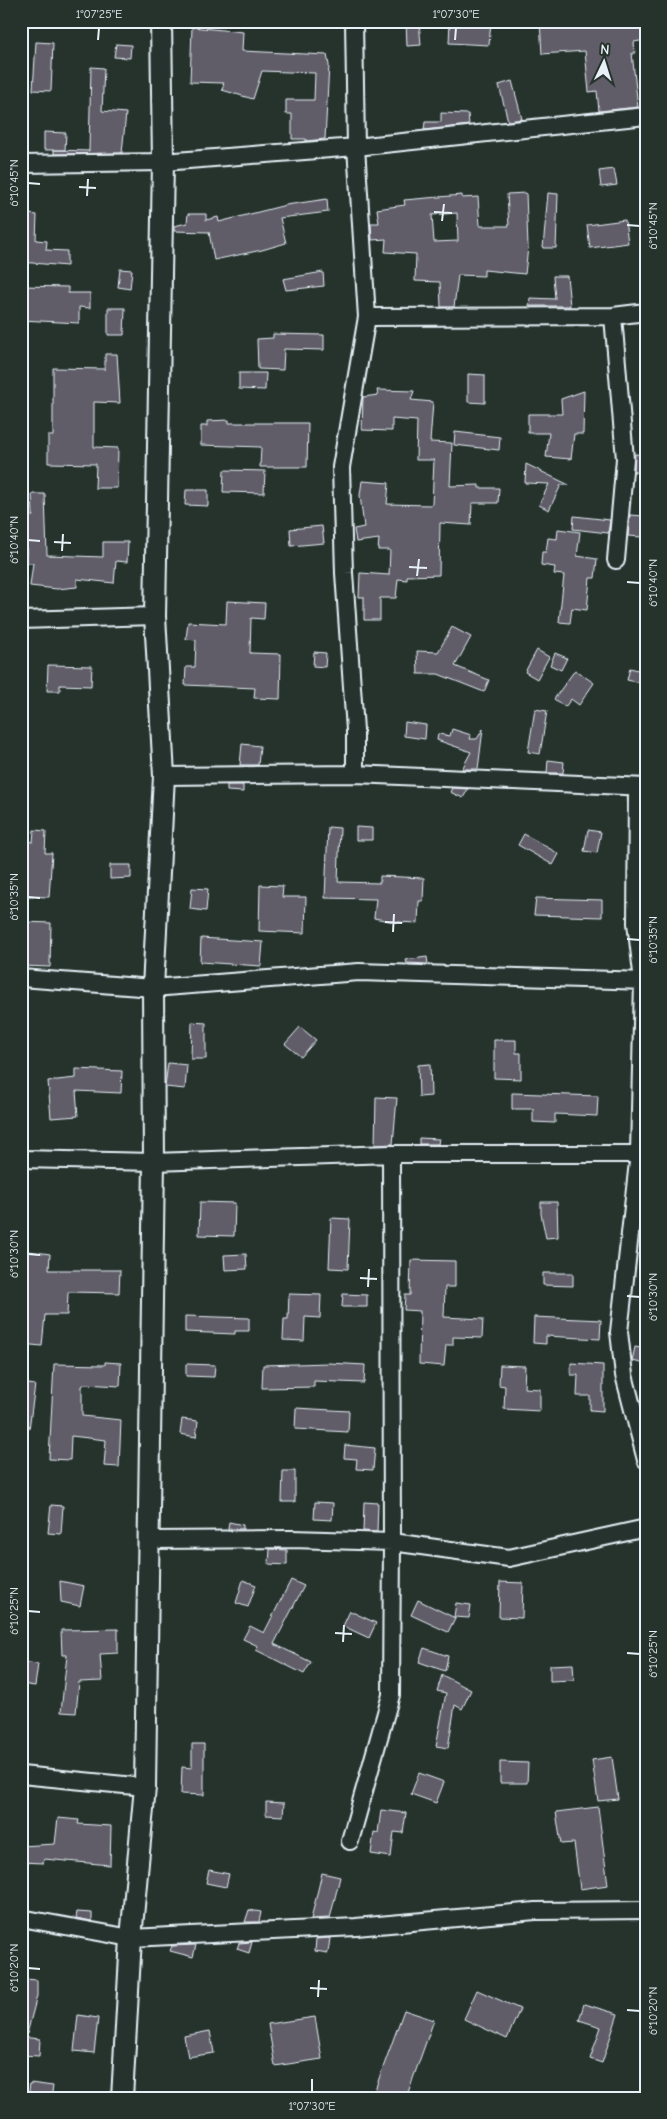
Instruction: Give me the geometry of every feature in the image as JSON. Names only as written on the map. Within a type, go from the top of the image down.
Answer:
[{"type":"street","points":[[122,2098],[131,1938],[145,1788],[154,1162],[153,988],[164,776],[155,616],[163,162],[161,21]]},
{"type":"street","points":[[354,21],[356,147],[367,318],[341,466],[344,573],[355,730],[355,774]]},
{"type":"street","points":[[21,164],[163,162],[356,147],[646,116]]},
{"type":"street","points":[[367,318],[613,316],[646,312]]},
{"type":"street","points":[[613,316],[624,459],[616,560]]},
{"type":"street","points":[[21,620],[155,616]]},
{"type":"street","points":[[164,776],[355,774],[641,787],[636,923],[644,981],[642,1153],[619,1332],[624,1375],[646,1460]]},
{"type":"street","points":[[21,978],[153,988],[359,972],[644,981]]},
{"type":"street","points":[[21,1159],[154,1162],[391,1154],[642,1153]]},
{"type":"street","points":[[350,1841],[391,1695],[391,1154]]},
{"type":"street","points":[[149,1540],[292,1539],[392,1542],[509,1558],[646,1528]]},
{"type":"street","points":[[21,1775],[145,1788]]},
{"type":"street","points":[[22,1920],[131,1938],[356,1927],[535,1911],[646,1910]]},
{"type":"building","points":[[406,21],[419,21],[421,45],[407,46]]},
{"type":"building","points":[[450,21],[491,21],[489,45],[449,43]]},
{"type":"building","points":[[540,21],[646,21],[646,40],[634,42],[635,53],[632,53],[638,107],[599,111],[597,91],[589,92],[585,51],[542,54]]},
{"type":"building","points":[[192,27],[243,32],[242,51],[327,55],[329,65],[325,139],[306,141],[306,139],[292,139],[292,114],[286,114],[286,100],[314,100],[315,73],[262,71],[253,99],[222,90],[224,83],[190,82]]},
{"type":"building","points":[[36,42],[53,43],[51,91],[33,90]]},
{"type":"building","points":[[116,44],[131,45],[130,58],[114,57]]},
{"type":"building","points":[[91,67],[104,68],[102,111],[126,113],[122,153],[54,154],[54,150],[89,151]]},
{"type":"building","points":[[512,81],[522,119],[508,121],[499,85]]},
{"type":"building","points":[[441,113],[468,114],[469,125],[424,130],[425,122],[441,122]]},
{"type":"building","points":[[44,132],[66,133],[65,150],[44,150]]},
{"type":"building","points":[[614,169],[617,185],[601,187],[599,171]]},
{"type":"building","points":[[526,193],[528,247],[525,274],[484,270],[484,276],[458,275],[454,307],[441,307],[440,282],[415,281],[416,254],[385,252],[386,239],[372,240],[371,223],[379,223],[377,209],[405,205],[404,200],[462,195],[462,198],[478,197],[480,226],[509,226],[507,194]],"holes":[[[457,213],[458,241],[434,242],[432,215]]]},
{"type":"building","points":[[548,193],[558,194],[556,248],[543,248]]},
{"type":"building","points":[[327,199],[328,212],[280,218],[286,243],[262,250],[214,260],[209,232],[174,231],[174,226],[187,223],[188,214],[206,214],[206,220],[218,217],[219,222],[286,205]]},
{"type":"building","points":[[21,213],[37,215],[36,240],[47,241],[46,250],[67,251],[67,266],[21,262]]},
{"type":"building","points":[[625,220],[628,243],[590,248],[587,225]]},
{"type":"building","points":[[120,269],[132,270],[130,289],[118,287]]},
{"type":"building","points":[[323,272],[324,286],[286,290],[283,279]]},
{"type":"building","points":[[553,276],[567,276],[570,306],[529,306],[530,298],[555,299]]},
{"type":"building","points":[[21,286],[68,287],[68,293],[90,293],[90,308],[79,307],[79,323],[21,320]]},
{"type":"building","points":[[108,308],[125,308],[124,335],[108,335]]},
{"type":"building","points":[[273,334],[324,335],[324,350],[284,349],[283,370],[258,369],[257,339],[273,338]]},
{"type":"building","points":[[105,354],[117,354],[120,403],[94,402],[94,447],[118,448],[117,488],[95,488],[96,464],[48,463],[48,436],[53,436],[53,368],[105,369]]},
{"type":"building","points":[[239,373],[266,373],[265,390],[239,389]]},
{"type":"building","points":[[468,374],[485,375],[485,403],[468,402]]},
{"type":"building","points":[[377,390],[414,391],[411,400],[433,402],[430,442],[452,443],[450,486],[479,485],[479,488],[499,488],[498,503],[472,503],[471,525],[440,523],[439,575],[407,576],[407,580],[398,579],[396,598],[380,598],[380,620],[364,620],[364,597],[359,597],[360,573],[389,575],[390,550],[378,550],[379,539],[356,542],[354,529],[364,527],[360,495],[362,481],[389,483],[387,504],[432,505],[434,460],[416,460],[417,421],[392,419],[392,431],[362,430],[363,397],[378,395]]},
{"type":"building","points":[[584,391],[583,434],[574,434],[571,459],[546,457],[549,433],[528,433],[528,414],[562,414],[561,399]]},
{"type":"building","points":[[229,420],[229,423],[308,423],[307,467],[260,467],[261,447],[201,445],[201,426],[207,426],[207,421]]},
{"type":"building","points":[[455,432],[500,437],[499,450],[454,445]]},
{"type":"building","points":[[635,454],[646,455],[646,473],[634,472]]},
{"type":"building","points":[[526,464],[569,485],[561,485],[549,510],[539,505],[549,484],[525,483]]},
{"type":"building","points":[[224,470],[265,471],[264,493],[223,492]]},
{"type":"building","points":[[186,490],[208,490],[208,506],[185,505]]},
{"type":"building","points":[[32,494],[45,494],[47,555],[103,557],[103,542],[128,542],[127,562],[116,561],[114,583],[77,579],[77,587],[57,589],[30,586],[33,563],[27,563],[25,516],[33,516]]},
{"type":"building","points":[[630,515],[644,516],[642,537],[628,536]]},
{"type":"building","points":[[574,516],[610,520],[608,533],[573,529]]},
{"type":"building","points":[[322,526],[324,543],[291,546],[290,529]]},
{"type":"building","points":[[558,529],[580,532],[577,556],[597,559],[595,578],[590,578],[587,610],[572,608],[570,623],[559,622],[564,575],[554,574],[555,567],[541,565],[542,552],[546,552],[548,538],[557,539]]},
{"type":"building","points":[[227,601],[265,603],[264,619],[251,618],[250,653],[281,654],[280,699],[254,698],[255,688],[185,685],[186,667],[195,667],[196,640],[186,639],[188,622],[226,624]]},
{"type":"building","points":[[452,627],[471,637],[455,666],[489,680],[484,692],[438,674],[418,674],[417,651],[438,652]]},
{"type":"building","points":[[537,650],[549,657],[537,679],[525,672]]},
{"type":"building","points":[[314,652],[326,653],[325,667],[313,666]]},
{"type":"building","points":[[555,653],[567,658],[561,670],[550,665]]},
{"type":"building","points":[[48,665],[92,666],[91,686],[60,685],[60,691],[47,691]]},
{"type":"building","points":[[630,668],[646,672],[646,684],[627,680]]},
{"type":"building","points":[[575,670],[594,683],[579,705],[571,699],[565,707],[554,699]]},
{"type":"building","points":[[535,709],[547,711],[540,754],[528,752]]},
{"type":"building","points":[[405,722],[426,725],[425,739],[404,736]]},
{"type":"building","points":[[452,729],[471,735],[470,739],[477,739],[483,729],[478,769],[462,769],[471,752],[437,740],[438,734],[450,736]]},
{"type":"building","points":[[242,744],[260,746],[258,765],[240,765]]},
{"type":"building","points":[[548,760],[564,762],[563,773],[547,773]]},
{"type":"building","points":[[227,785],[243,785],[243,792],[227,791]]},
{"type":"building","points":[[452,788],[468,789],[463,798],[450,792]]},
{"type":"building","points":[[328,827],[340,828],[338,882],[380,883],[380,876],[424,878],[423,901],[419,901],[418,923],[395,922],[374,918],[376,899],[325,898]]},
{"type":"building","points":[[356,827],[372,828],[372,840],[356,840]]},
{"type":"building","points":[[34,830],[46,831],[45,853],[52,853],[49,897],[21,896],[21,853],[25,853],[25,841],[33,842]]},
{"type":"building","points":[[588,830],[601,832],[597,853],[584,851]]},
{"type":"building","points":[[524,834],[559,854],[553,865],[518,845]]},
{"type":"building","points":[[110,865],[131,865],[131,878],[110,879]]},
{"type":"building","points":[[260,885],[283,886],[282,897],[306,897],[305,933],[259,931]]},
{"type":"building","points":[[192,888],[208,889],[206,911],[190,909]]},
{"type":"building","points":[[536,898],[602,900],[602,917],[534,915]]},
{"type":"building","points":[[24,922],[51,923],[50,967],[22,966]]},
{"type":"building","points":[[201,938],[263,942],[261,966],[200,962]]},
{"type":"building","points":[[427,957],[428,964],[407,963],[406,960]]},
{"type":"building","points":[[192,1022],[206,1023],[206,1059],[191,1059]]},
{"type":"building","points":[[300,1027],[316,1040],[301,1057],[285,1044]]},
{"type":"building","points":[[494,1040],[516,1040],[516,1053],[521,1053],[521,1079],[494,1078]]},
{"type":"building","points":[[168,1063],[187,1065],[185,1089],[165,1087]]},
{"type":"building","points":[[430,1064],[431,1096],[419,1097],[418,1065]]},
{"type":"building","points":[[76,1069],[122,1071],[121,1093],[76,1091],[78,1116],[51,1118],[48,1081],[76,1078]]},
{"type":"building","points":[[512,1093],[598,1096],[597,1116],[555,1114],[555,1123],[533,1122],[533,1109],[512,1109]]},
{"type":"building","points":[[376,1097],[397,1098],[393,1144],[375,1145]]},
{"type":"building","points":[[419,1138],[439,1139],[438,1144],[419,1144]]},
{"type":"building","points":[[200,1202],[235,1203],[234,1236],[199,1235]]},
{"type":"building","points":[[541,1202],[557,1202],[558,1237],[546,1238],[541,1214]]},
{"type":"building","points":[[331,1218],[350,1219],[348,1269],[329,1268]]},
{"type":"building","points":[[21,1250],[50,1254],[49,1270],[120,1270],[119,1293],[68,1292],[67,1315],[45,1315],[42,1346],[21,1344]]},
{"type":"building","points":[[246,1254],[247,1269],[225,1270],[224,1255]]},
{"type":"building","points":[[411,1260],[455,1261],[455,1287],[445,1287],[444,1317],[483,1319],[482,1338],[453,1337],[453,1345],[446,1345],[444,1366],[419,1364],[420,1311],[404,1310],[405,1295],[410,1295]]},
{"type":"building","points":[[543,1273],[573,1273],[573,1286],[543,1285]]},
{"type":"building","points":[[289,1294],[321,1295],[320,1318],[305,1317],[304,1341],[283,1340],[284,1319],[288,1319]]},
{"type":"building","points":[[343,1294],[367,1295],[367,1307],[342,1307]]},
{"type":"building","points":[[185,1316],[249,1318],[249,1331],[235,1331],[235,1334],[185,1332]]},
{"type":"building","points":[[534,1317],[601,1320],[600,1339],[546,1336],[546,1344],[533,1343]]},
{"type":"building","points":[[635,1347],[646,1349],[646,1364],[632,1361]]},
{"type":"building","points":[[105,1362],[121,1363],[120,1386],[85,1384],[82,1386],[82,1416],[121,1420],[119,1467],[104,1466],[106,1440],[71,1436],[70,1460],[49,1459],[54,1364],[105,1365]]},
{"type":"building","points":[[329,1363],[365,1365],[364,1383],[314,1381],[314,1387],[262,1388],[263,1365]]},
{"type":"building","points":[[571,1363],[603,1365],[603,1411],[590,1410],[590,1396],[577,1396],[578,1375],[571,1375]]},
{"type":"building","points":[[186,1364],[215,1365],[214,1377],[186,1376]]},
{"type":"building","points":[[500,1365],[525,1366],[524,1388],[540,1389],[540,1411],[504,1409],[505,1386],[499,1385]]},
{"type":"building","points":[[22,1383],[35,1385],[29,1429],[21,1429]]},
{"type":"building","points":[[296,1408],[349,1411],[348,1432],[295,1429]]},
{"type":"building","points":[[182,1419],[198,1421],[196,1437],[180,1434]]},
{"type":"building","points":[[345,1445],[375,1448],[373,1470],[356,1469],[357,1459],[344,1458]]},
{"type":"building","points":[[283,1471],[295,1471],[295,1502],[282,1502]]},
{"type":"building","points":[[315,1502],[333,1503],[332,1520],[314,1519]]},
{"type":"building","points":[[364,1502],[378,1503],[377,1532],[363,1531]]},
{"type":"building","points":[[51,1505],[63,1506],[61,1534],[48,1533]]},
{"type":"building","points":[[229,1522],[243,1525],[243,1529],[228,1529]]},
{"type":"building","points":[[270,1549],[287,1550],[287,1565],[269,1564]]},
{"type":"building","points":[[243,1580],[256,1585],[248,1607],[236,1603]]},
{"type":"building","points":[[291,1580],[304,1586],[274,1644],[311,1662],[304,1674],[256,1650],[258,1646],[243,1639],[250,1626],[264,1633]]},
{"type":"building","points":[[60,1581],[84,1586],[80,1606],[61,1602]]},
{"type":"building","points":[[500,1582],[523,1583],[522,1618],[499,1617]]},
{"type":"building","points":[[418,1600],[455,1618],[448,1632],[411,1615]]},
{"type":"building","points":[[456,1603],[471,1605],[469,1618],[454,1617]]},
{"type":"building","points":[[350,1611],[376,1623],[369,1638],[343,1626]]},
{"type":"building","points":[[118,1629],[118,1653],[100,1654],[102,1681],[79,1682],[76,1713],[61,1712],[67,1655],[62,1655],[61,1630]]},
{"type":"building","points":[[424,1648],[448,1656],[445,1671],[419,1662]]},
{"type":"building","points":[[21,1662],[38,1664],[35,1686],[21,1684]]},
{"type":"building","points":[[573,1664],[574,1680],[550,1681],[550,1665]]},
{"type":"building","points":[[442,1675],[471,1690],[462,1709],[455,1705],[448,1748],[436,1746],[446,1693],[437,1691]]},
{"type":"building","points":[[192,1744],[204,1744],[204,1795],[181,1794],[182,1767],[192,1768]]},
{"type":"building","points":[[612,1757],[618,1799],[598,1801],[592,1760]]},
{"type":"building","points":[[500,1762],[528,1763],[527,1783],[500,1783]]},
{"type":"building","points":[[419,1773],[444,1782],[436,1803],[411,1794]]},
{"type":"building","points":[[266,1802],[284,1803],[283,1816],[266,1815]]},
{"type":"building","points":[[598,1807],[608,1885],[580,1889],[574,1843],[561,1844],[556,1812]]},
{"type":"building","points":[[381,1810],[406,1813],[403,1833],[394,1832],[391,1857],[371,1854],[374,1832],[378,1833]]},
{"type":"building","points":[[58,1818],[79,1820],[78,1824],[111,1826],[110,1865],[44,1859],[43,1863],[21,1862],[21,1846],[55,1844]]},
{"type":"building","points":[[209,1870],[229,1874],[226,1887],[206,1883]]},
{"type":"building","points":[[322,1873],[340,1877],[330,1918],[311,1919]]},
{"type":"building","points":[[249,1910],[261,1912],[259,1922],[245,1922]]},
{"type":"building","points":[[77,1912],[92,1913],[92,1921],[76,1918]]},
{"type":"building","points":[[330,1938],[328,1953],[315,1951],[316,1939]]},
{"type":"building","points":[[252,1942],[249,1953],[237,1949],[239,1943]]},
{"type":"building","points":[[196,1945],[193,1957],[170,1951],[172,1946]]},
{"type":"building","points":[[24,1979],[37,1980],[37,1996],[27,2034],[21,2033]]},
{"type":"building","points":[[477,1990],[520,2009],[507,2039],[464,2019]]},
{"type":"building","points":[[584,2004],[618,2014],[602,2063],[590,2059],[601,2027],[579,2020]]},
{"type":"building","points":[[404,2010],[434,2020],[406,2098],[372,2098]]},
{"type":"building","points":[[78,2015],[98,2018],[94,2053],[74,2051]]},
{"type":"building","points":[[315,2017],[322,2059],[275,2066],[268,2024]]},
{"type":"building","points":[[210,2031],[214,2053],[188,2057],[184,2036]]},
{"type":"building","points":[[21,2037],[40,2039],[39,2056],[21,2055]]},
{"type":"building","points":[[30,2083],[53,2086],[51,2098],[28,2098]]}]
